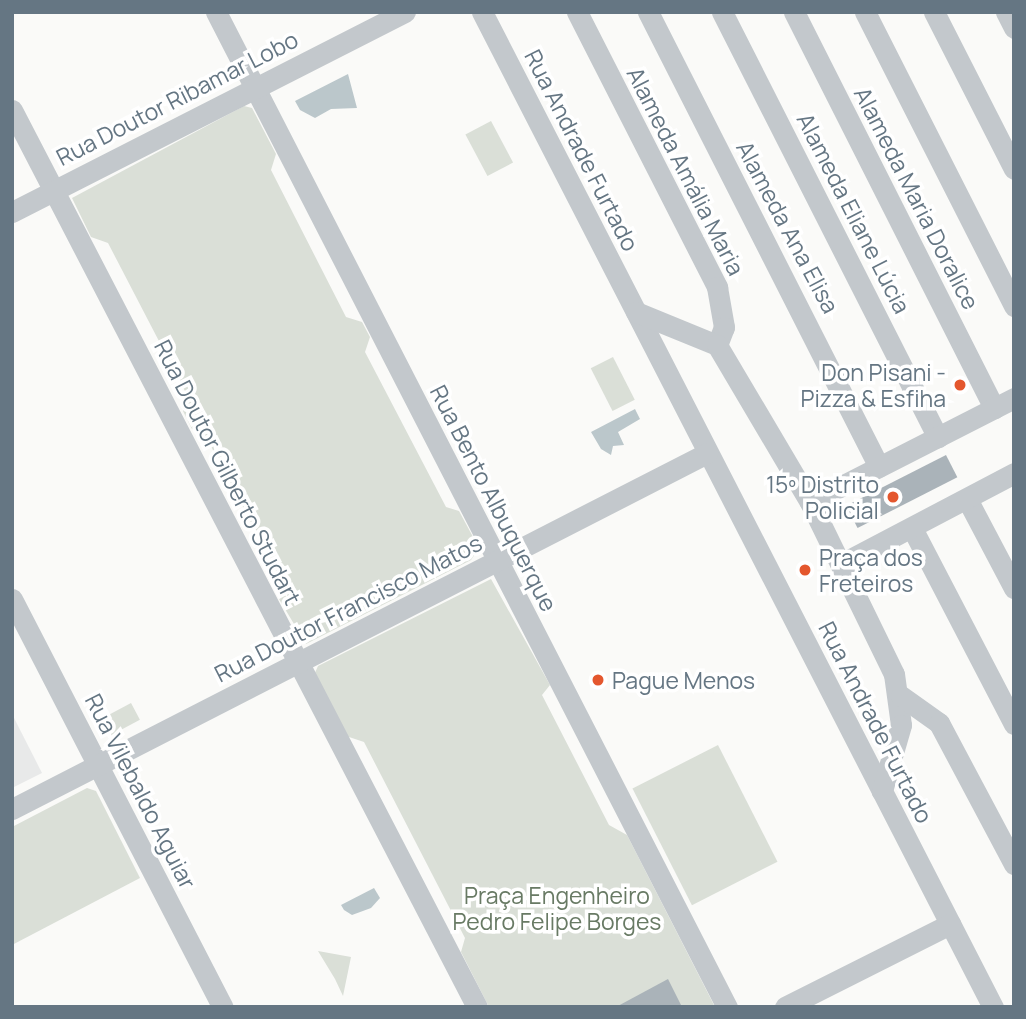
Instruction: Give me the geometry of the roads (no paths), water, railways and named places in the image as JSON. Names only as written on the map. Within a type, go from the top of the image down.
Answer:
[{"type":"street","name":"Rua Bento Albuquerque","points":[[216,12],[727,1007]]},
{"type":"street","name":"Rua Doutor Ribamar Lobo","points":[[12,212],[405,12]]},
{"type":"street","name":"Rua Andrade Furtado","points":[[482,12],[993,1007]]},
{"type":"street","name":"Alameda Amália Maria","points":[[577,12],[717,287],[724,327],[717,345]]},
{"type":"street","name":"Alameda Ana Elisa","points":[[648,12],[879,467]]},
{"type":"street","name":"Alameda Eliane Lúcia","points":[[722,12],[938,437]]},
{"type":"street","name":"Alameda Maria Doralice","points":[[793,12],[995,408]]},
{"type":"street","points":[[864,12],[1014,306]]},
{"type":"street","points":[[934,12],[1014,169]]},
{"type":"street","points":[[1006,12],[1014,28]]},
{"type":"street","name":"Rua Doutor Gilberto Studart","points":[[12,110],[477,1007]]},
{"type":"street","points":[[636,312],[717,345],[810,502],[901,695],[901,725],[881,791]]},
{"type":"street","points":[[810,502],[1014,398]]},
{"type":"street","name":"Rua Doutor Francisco Matos","points":[[12,809],[707,453]]},
{"type":"street","points":[[841,564],[1014,473]]},
{"type":"street","points":[[967,499],[1014,588]]},
{"type":"street","points":[[912,528],[1014,724]]},
{"type":"street","name":"Rua Vilebaldo Aguiar","points":[[12,599],[223,1007]]},
{"type":"street","points":[[901,695],[939,723],[1014,864]]},
{"type":"street","points":[[785,1007],[950,923]]},
{"type":"place","name":"Don Pisani - Pizza & Esfiha","points":[[960,385]]},
{"type":"place","name":"15º Distrito Policial","points":[[893,497]]},
{"type":"place","name":"Praça dos Freteiros","points":[[805,570]]},
{"type":"place","name":"Pague Menos","points":[[598,680]]},
{"type":"park label","name":"Praça Engenheiro Pedro Felipe Borges","points":[[557,908]]}]
